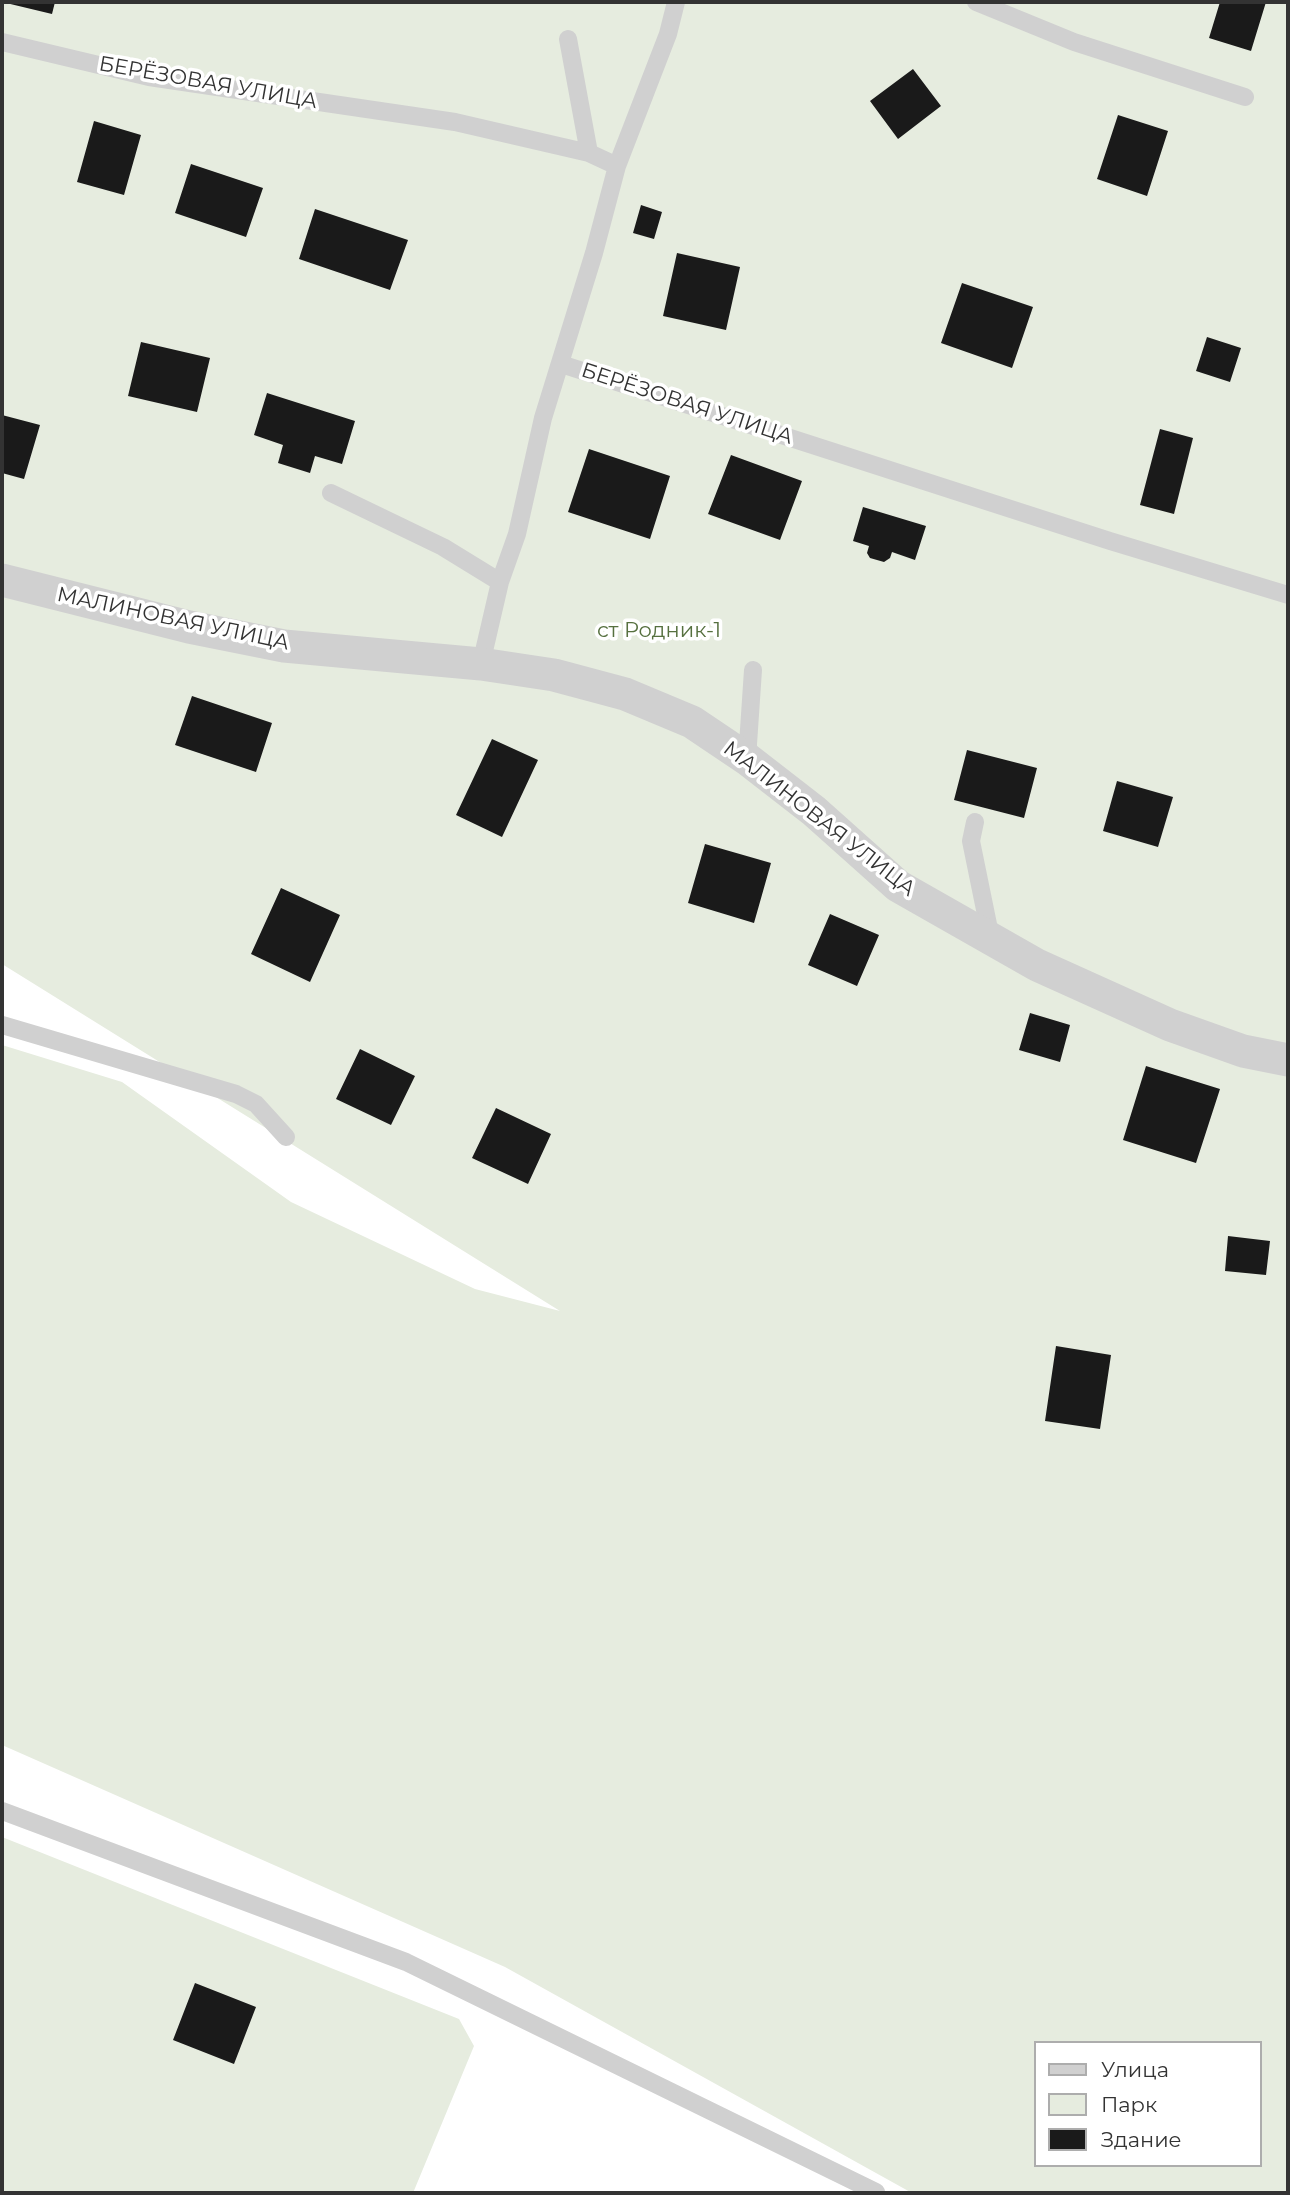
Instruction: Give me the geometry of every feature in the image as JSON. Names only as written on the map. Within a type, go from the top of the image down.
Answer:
[{"type":"street","name":"МАЛИНОВАЯ УЛИЦА","points":[[2,580],[189,628],[284,646],[481,664],[555,675],[625,694],[692,722],[747,759],[814,811],[898,886],[1037,965],[1170,1025],[1243,1051],[1288,1059]]},
{"type":"lane","points":[[617,166],[668,34],[676,2]]},
{"type":"lane","points":[[976,2],[1100,51],[1245,97]]},
{"type":"lane","points":[[568,39],[589,153]]},
{"type":"lane","name":"БЕРЁЗОВАЯ УЛИЦА","points":[[2,41],[149,77],[455,122],[589,153],[617,166],[561,364],[1110,541],[1288,595]]},
{"type":"lane","points":[[481,664],[500,582],[517,534],[543,418],[561,364]]},
{"type":"lane","points":[[331,493],[443,547],[500,582]]},
{"type":"lane","points":[[747,759],[754,670]]},
{"type":"lane","points":[[975,822],[971,841],[991,939]]},
{"type":"lane","points":[[2,1025],[236,1094],[256,1104],[286,1137]]},
{"type":"lane","points":[[2,1811],[406,1962],[876,2192]]},
{"type":"green space","name":"ст Родник-1","points":[[2,2],[1288,2],[1288,2193],[912,2193],[505,1967],[2,1745],[2,1045],[122,1082],[291,1202],[475,1289],[560,1311],[2,964]]},
{"type":"green space","points":[[2,1837],[459,2019],[474,2046],[413,2193],[2,2193]]},
{"type":"building","points":[[2,2],[55,2],[52,14]]},
{"type":"building","points":[[1220,2],[1266,2],[1251,51],[1209,38]]},
{"type":"building","points":[[913,69],[941,106],[898,139],[870,101]]},
{"type":"building","points":[[1118,115],[1168,131],[1147,196],[1097,179]]},
{"type":"building","points":[[94,121],[141,135],[124,195],[77,182]]},
{"type":"building","points":[[191,164],[263,188],[246,237],[175,213]]},
{"type":"building","points":[[641,205],[662,212],[654,239],[633,233]]},
{"type":"building","points":[[315,209],[408,240],[390,290],[299,259]]},
{"type":"building","points":[[677,253],[740,267],[726,330],[663,316]]},
{"type":"building","points":[[962,283],[1033,307],[1012,368],[941,343]]},
{"type":"building","points":[[1207,337],[1241,348],[1230,382],[1196,371]]},
{"type":"building","points":[[141,342],[210,358],[197,412],[128,396]]},
{"type":"building","points":[[267,393],[355,421],[342,464],[315,456],[310,473],[278,463],[283,445],[254,435]]},
{"type":"building","points":[[2,415],[40,425],[24,479],[2,473]]},
{"type":"building","points":[[1160,429],[1193,438],[1174,514],[1140,505]]},
{"type":"building","points":[[589,449],[670,476],[650,539],[568,512]]},
{"type":"building","points":[[731,455],[802,481],[780,540],[708,514]]},
{"type":"building","points":[[863,507],[926,526],[915,560],[892,552],[890,558],[884,562],[870,558],[867,553],[869,546],[853,541]]},
{"type":"building","points":[[192,696],[272,723],[256,772],[175,745]]},
{"type":"building","points":[[492,739],[538,760],[502,837],[456,815]]},
{"type":"building","points":[[967,750],[1037,768],[1024,818],[954,800]]},
{"type":"building","points":[[1117,781],[1173,797],[1158,847],[1103,831]]},
{"type":"building","points":[[705,844],[771,863],[754,923],[688,903]]},
{"type":"building","points":[[281,888],[340,915],[310,982],[251,954]]},
{"type":"building","points":[[830,914],[879,935],[857,986],[808,965]]},
{"type":"building","points":[[1030,1013],[1070,1025],[1060,1062],[1019,1050]]},
{"type":"building","points":[[360,1049],[415,1076],[391,1125],[336,1099]]},
{"type":"building","points":[[1146,1066],[1220,1089],[1196,1163],[1123,1140]]},
{"type":"building","points":[[496,1108],[551,1134],[528,1184],[472,1158]]},
{"type":"building","points":[[1228,1236],[1270,1241],[1266,1275],[1225,1271]]},
{"type":"building","points":[[1056,1346],[1111,1355],[1100,1429],[1045,1421]]},
{"type":"building","points":[[195,1983],[256,2007],[234,2064],[173,2040]]}]
